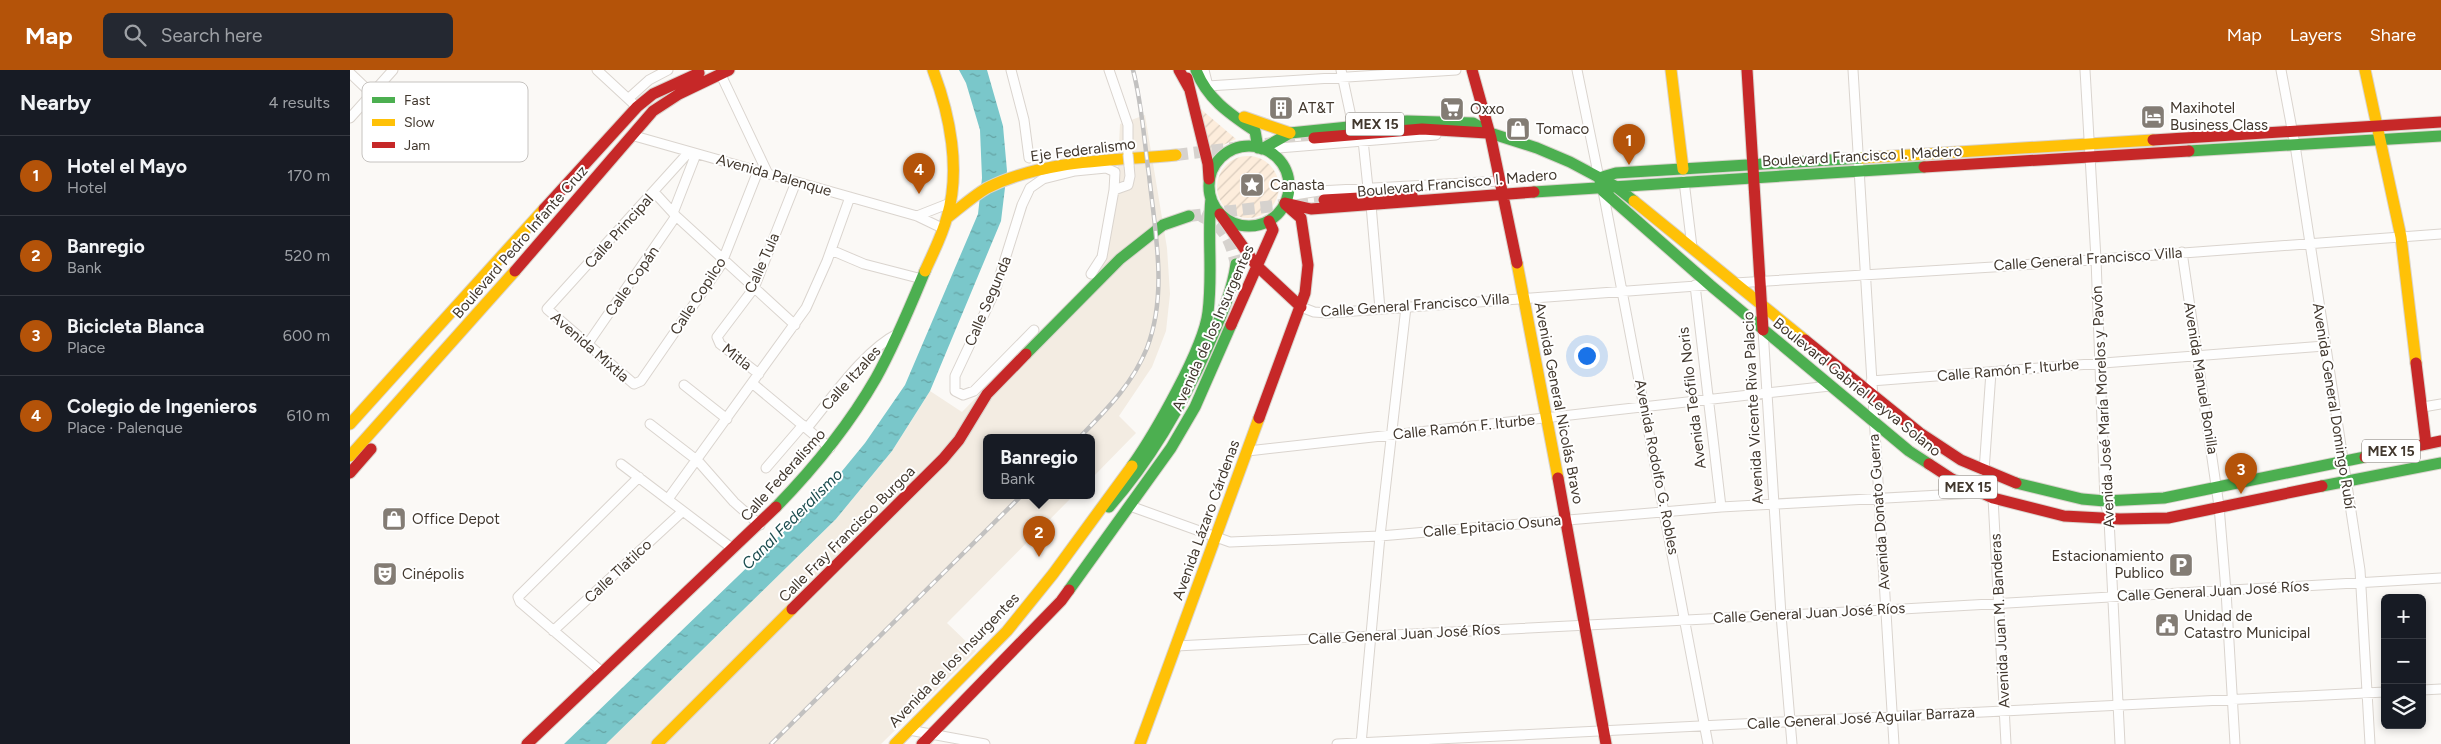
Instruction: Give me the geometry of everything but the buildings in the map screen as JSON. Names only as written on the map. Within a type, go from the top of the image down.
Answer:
[{"type":"main road","name":"Boulevard Pedro Infante Cruz","points":[[350,424],[496,265],[637,107],[653,94],[706,70]]},
{"type":"main road","name":"Calle Federalismo","points":[[527,744],[760,525],[830,448],[869,390],[899,333],[948,215],[951,135],[941,89],[933,70]]},
{"type":"main road","points":[[1179,70],[1189,88]]},
{"type":"main road","points":[[1185,70],[1208,164],[1211,198],[1235,240],[1283,294],[1300,307]]},
{"type":"main road","points":[[1196,70],[1205,92],[1212,100],[1255,131],[1260,148]]},
{"type":"main road","name":"Avenida General Nicolás Bravo","points":[[1472,70],[1490,133],[1504,194],[1548,418],[1606,744]]},
{"type":"main road","points":[[1670,70],[1683,169]]},
{"type":"main road","name":"Avenida Vicente Riva Palacio","points":[[1747,70],[1763,330]]},
{"type":"main road","points":[[2365,70],[2400,237],[2423,407],[2426,444]]},
{"type":"main road","name":"Boulevard Pedro Infante Cruz","points":[[350,456],[560,221],[631,135],[664,102],[725,72]]},
{"type":"main road","points":[[1225,110],[1290,134]]},
{"type":"main road","name":"Boulevard Gabriel Leyva Solano","points":[[1260,148],[1290,134],[1353,126],[1452,121],[1473,123],[1490,133],[1537,148],[1601,185],[1710,285],[1873,422],[1931,467],[1980,493],[2044,512],[2109,519],[2168,518],[2346,480],[2441,463]]},
{"type":"main road","name":"Boulevard Francisco I. Madero","points":[[1286,201],[1312,209],[1371,206],[1601,185],[1616,173],[2441,122]]},
{"type":"main road","points":[[1314,138],[1431,128],[1490,133]]},
{"type":"main road","name":"Boulevard Francisco I. Madero","points":[[1615,186],[2441,136]]},
{"type":"main road","points":[[1209,183],[1215,167],[1226,154],[1236,149],[1260,148],[1275,156],[1287,174],[1286,201],[1269,221],[1257,226],[1244,226],[1231,222],[1220,214]]},
{"type":"main road","name":"Eje Federalismo","points":[[948,215],[986,189],[1026,172],[1055,166],[1176,155]]},
{"type":"main road","name":"Boulevard Gabriel Leyva Solano","points":[[1601,185],[1615,186],[1735,283],[1871,387],[1920,433],[1962,460],[2020,485],[2049,493],[2105,501],[2164,498],[2441,441]]},
{"type":"main road","points":[[1324,200],[1492,190],[1504,194]]},
{"type":"main road","name":"Avenida de los Insurgentes","points":[[894,744],[1007,631],[1074,545],[1147,445],[1195,352],[1206,323],[1210,301],[1208,226],[1211,198]]},
{"type":"main road","name":"Avenida Lázaro Cárdenas","points":[[1140,744],[1248,451],[1300,307],[1307,282],[1307,258],[1301,218],[1286,201]]},
{"type":"main road","name":"Calle Fray Francisco Burgoa","points":[[657,744],[943,459],[959,440],[987,394],[1120,259],[1145,237],[1168,223],[1189,216]]},
{"type":"main road","name":"Avenida de los Insurgentes","points":[[922,744],[1061,601],[1171,448],[1195,407],[1258,267],[1273,230],[1269,221]]},
{"type":"main road","points":[[1074,545],[1120,494],[1164,437],[1185,398],[1228,299],[1234,281],[1236,264]]},
{"type":"main road","points":[[496,265],[509,277]]},
{"type":"main road","points":[[350,474],[397,416],[408,392]]},
{"type":"street","points":[[383,82],[394,70]]},
{"type":"street","points":[[597,70],[637,107]]},
{"type":"street","points":[[629,98],[649,80],[668,70]]},
{"type":"street","points":[[1011,70],[1024,120],[1029,158]]},
{"type":"street","points":[[1091,274],[1102,257],[1114,190],[1128,185],[1130,181],[1128,125],[1109,70]]},
{"type":"street","points":[[1204,70],[1208,86],[1342,74],[1456,70]]},
{"type":"street","name":"Avenida Rodolfo G. Robles","points":[[1576,70],[1624,291],[1708,744]]},
{"type":"street","name":"Avenida Donato Guerra","points":[[1853,70],[1894,744]]},
{"type":"street","name":"Avenida José María Morelos y Pavón","points":[[2085,70],[2096,259],[2105,501],[2109,519],[2120,744]]},
{"type":"street","name":"Avenida General Domingo Rubí","points":[[2281,70],[2296,145],[2324,346],[2361,583],[2370,744]]},
{"type":"street","points":[[725,72],[768,174]]},
{"type":"street","points":[[350,73],[362,84]]},
{"type":"street","points":[[1342,74],[1353,126]]},
{"type":"street","points":[[350,118],[362,105]]},
{"type":"street","name":"Boulevard Gabriel Leyva Solano","points":[[1260,148],[1439,135],[1481,138],[1490,133]]},
{"type":"street","name":"Avenida Palenque","points":[[631,135],[917,216],[948,215]]},
{"type":"street","points":[[1363,140],[1368,188]]},
{"type":"street","name":"Calle Principal","points":[[547,309],[654,192],[693,153]]},
{"type":"street","name":"Calle Copán","points":[[586,345],[675,215],[693,153]]},
{"type":"street","name":"Calle Segunda","points":[[1034,330],[974,391],[964,395],[958,394],[953,386],[955,376],[995,291],[1026,195],[1035,184],[1074,171],[1112,169],[1115,172],[1114,190]]},
{"type":"street","name":"Calle Copilco","points":[[634,384],[641,381],[724,259],[758,171]]},
{"type":"street","name":"Boulevard Francisco I. Madero","points":[[1286,201],[1319,191],[1500,180]]},
{"type":"street","points":[[1684,181],[1692,247]]},
{"type":"street","name":"Calle Tula","points":[[717,339],[718,334],[754,288],[796,182]]},
{"type":"street","points":[[654,192],[675,215],[795,325]]},
{"type":"street","points":[[668,500],[795,325],[817,285],[850,197]]},
{"type":"street","points":[[1371,206],[1380,309]]},
{"type":"street","points":[[917,216],[948,215]]},
{"type":"street","name":"Calle General Francisco Villa","points":[[1735,283],[2441,234]]},
{"type":"street","points":[[831,250],[864,264],[922,279]]},
{"type":"street","name":"Avenida Manuel Bonilla","points":[[2182,252],[2219,506],[2226,591],[2234,744]]},
{"type":"street","name":"Calle General Francisco Villa","points":[[1300,307],[1314,312],[1328,313],[1710,285]]},
{"type":"street","name":"Avenida Teófilo Noris","points":[[1695,286],[1707,401],[1721,507]]},
{"type":"street","points":[[1361,743],[1390,435],[1406,307]]},
{"type":"street","name":"Avenida Mixtla","points":[[547,309],[586,345],[634,384]]},
{"type":"street","name":"Avenida Vicente Riva Palacio","points":[[1763,330],[1781,615],[1792,744]]},
{"type":"street","name":"Calle Itzales","points":[[766,468],[868,357],[889,338],[899,333]]},
{"type":"street","name":"Mitla","points":[[717,339],[720,344],[759,374]]},
{"type":"street","name":"Calle Ramón F. Iturbe","points":[[1871,387],[1991,372],[2324,346]]},
{"type":"street","points":[[1984,471],[1991,372]]},
{"type":"street","points":[[752,383],[830,448]]},
{"type":"street","points":[[684,385],[727,419]]},
{"type":"street","name":"Calle Ramón F. Iturbe","points":[[1248,451],[1830,386]]},
{"type":"street","points":[[2423,407],[2441,404]]},
{"type":"street","points":[[650,424],[698,461],[734,502],[760,525]]},
{"type":"street","points":[[621,464],[734,549]]},
{"type":"street","points":[[602,672],[553,632],[520,602],[518,597],[639,477]]},
{"type":"street","name":"Calle Epitacio Osuna","points":[[1130,506],[1230,542],[1380,536],[1774,503],[1980,493]]},
{"type":"street","name":"Avenida Juan M. Banderas","points":[[1993,498],[2006,744]]},
{"type":"street","name":"Calle Tlatilco","points":[[553,632],[683,511]]},
{"type":"street","name":"Calle General Juan José Ríos","points":[[1176,646],[1885,610],[2441,578]]},
{"type":"street","points":[[2426,690],[2441,689]]},
{"type":"street","name":"Calle General José Aguilar Barraza","points":[[1337,744],[2381,692]]},
{"type":"street","points":[[909,730],[985,744]]},
{"type":"shaded area","points":[[1196,105],[1236,139],[1221,146],[1209,160]]},
{"type":"shaded area","points":[[1145,115],[1167,248],[1170,294],[1166,331],[1152,367],[1119,416],[1136,433],[1095,475],[1095,434],[983,434],[983,499],[1070,499],[947,623],[976,651],[881,744],[606,744],[836,519],[892,451],[930,391],[962,412],[1102,268],[1116,202],[1120,124]]},
{"type":"shaded area","points":[[1242,156],[1254,156],[1270,165],[1277,175],[1279,187],[1277,199],[1270,209],[1254,218],[1242,218],[1231,213],[1222,204],[1217,193],[1217,181],[1222,170],[1231,161]]},
{"type":"water","points":[[959,70],[987,70],[1003,126],[1007,171],[1001,221],[930,391],[892,451],[836,519],[606,744],[564,744],[824,493],[865,443],[905,385],[978,214],[982,178],[980,130],[966,83]]},
{"type":"tunnel","points":[[1176,155],[1314,138]]},
{"type":"tunnel","points":[[1189,216],[1324,200]]},
{"type":"tunnel","points":[[1201,216],[1221,229],[1229,241],[1236,264]]},
{"type":"railway","points":[[1083,434],[1118,396],[1134,374],[1147,348],[1157,306],[1157,240],[1141,109],[1133,70]]},
{"type":"railway","points":[[771,744],[1018,499]]},
{"type":"traffic: fast","points":[[1196,70],[1213,98],[1228,112],[1255,131],[1258,148]]},
{"type":"traffic: fast","points":[[1262,149],[1290,133],[1407,121],[1473,123],[1490,133],[1537,148],[1570,162],[1615,186],[1634,201]]},
{"type":"traffic: fast","points":[[2189,151],[2441,136]]},
{"type":"traffic: fast","points":[[1249,146],[1264,149],[1277,158],[1286,171],[1289,186],[1286,201],[1277,214],[1264,223],[1249,226],[1234,223],[1221,214],[1212,201],[1209,186],[1212,171],[1221,158],[1234,149],[1249,146]]},
{"type":"traffic: fast","points":[[1599,178],[1616,173],[1862,158]]},
{"type":"traffic: fast","points":[[1534,192],[1924,167]]},
{"type":"traffic: fast","points":[[1600,181],[1603,191],[1710,285],[1909,451],[1929,464]]},
{"type":"traffic: fast","points":[[1132,466],[1153,434],[1177,391],[1198,347],[1204,328],[1209,298],[1211,198]]},
{"type":"traffic: fast","points":[[1026,354],[1120,259],[1163,225],[1189,216]]},
{"type":"traffic: fast","points":[[1109,507],[1153,450],[1188,388],[1225,305],[1232,285],[1236,264]]},
{"type":"traffic: fast","points":[[776,507],[830,446],[866,395],[890,352],[925,271]]},
{"type":"traffic: fast","points":[[1069,590],[1171,448],[1195,407],[1231,325]]},
{"type":"traffic: fast","points":[[2016,483],[2082,499],[2105,501],[2164,498],[2365,457]]},
{"type":"traffic: fast","points":[[2322,486],[2441,463]]},
{"type":"traffic: slow","points":[[925,271],[945,224],[953,181],[952,143],[949,124],[933,70]]},
{"type":"traffic: slow","points":[[1671,70],[1683,169]]},
{"type":"traffic: slow","points":[[2365,70],[2401,237],[2416,363]]},
{"type":"traffic: slow","points":[[1244,117],[1290,133]]},
{"type":"traffic: slow","points":[[1862,158],[2153,140]]},
{"type":"traffic: slow","points":[[947,218],[987,188],[1032,171],[1104,160],[1176,155]]},
{"type":"traffic: slow","points":[[1634,201],[1805,340]]},
{"type":"traffic: slow","points":[[350,424],[544,209]]},
{"type":"traffic: slow","points":[[1517,263],[1558,478]]},
{"type":"traffic: slow","points":[[350,456],[515,271]]},
{"type":"traffic: slow","points":[[1140,744],[1259,418]]},
{"type":"traffic: slow","points":[[895,744],[1007,631],[1053,574],[1132,466]]},
{"type":"traffic: slow","points":[[657,744],[792,609]]},
{"type":"traffic: jam","points":[[515,271],[653,111],[679,94],[729,70]]},
{"type":"traffic: jam","points":[[1179,70],[1189,88]]},
{"type":"traffic: jam","points":[[1472,70],[1491,138],[1517,263]]},
{"type":"traffic: jam","points":[[1747,70],[1763,330]]},
{"type":"traffic: jam","points":[[544,209],[637,107],[653,94],[699,73]]},
{"type":"traffic: jam","points":[[1187,78],[1208,164],[1209,179]]},
{"type":"traffic: jam","points":[[2153,140],[2441,122]]},
{"type":"traffic: jam","points":[[1314,138],[1422,129],[1487,133]]},
{"type":"traffic: jam","points":[[1924,167],[2189,151]]},
{"type":"traffic: jam","points":[[1285,203],[1311,209],[1534,192]]},
{"type":"traffic: jam","points":[[1324,200],[1412,195]]},
{"type":"traffic: jam","points":[[1259,418],[1305,293],[1308,265],[1301,218],[1285,204]]},
{"type":"traffic: jam","points":[[1220,214],[1256,265],[1301,307]]},
{"type":"traffic: jam","points":[[1231,325],[1273,230],[1269,221]]},
{"type":"traffic: jam","points":[[1805,340],[1920,433],[1961,460],[2016,483]]},
{"type":"traffic: jam","points":[[792,609],[943,459],[959,440],[987,394],[1026,354]]},
{"type":"traffic: jam","points":[[2416,363],[2426,444]]},
{"type":"traffic: jam","points":[[2365,457],[2441,441]]},
{"type":"traffic: jam","points":[[350,473],[371,449]]},
{"type":"traffic: jam","points":[[1929,464],[1952,479],[1993,498],[2064,516],[2120,519],[2168,518],[2322,486]]},
{"type":"traffic: jam","points":[[1558,478],[1606,744]]},
{"type":"traffic: jam","points":[[527,744],[776,507]]},
{"type":"traffic: jam","points":[[922,744],[1061,601],[1069,590]]},
{"type":"place","name":"AT&T","points":[[1281,108]]},
{"type":"place","name":"Oxxo","points":[[1452,109]]},
{"type":"place","name":"Maxihotel Business Class","points":[[2153,117]]},
{"type":"place","name":"Tomaco","points":[[1518,129]]},
{"type":"place","name":"Hotel el Mayo","points":[[1629,165]]},
{"type":"place","name":"Canasta","points":[[1252,185]]},
{"type":"place","name":"Colegio de Ingenieros","points":[[919,194]]},
{"type":"place","name":"Bicicleta Blanca","points":[[2241,494]]},
{"type":"place","name":"Office Depot","points":[[394,519]]},
{"type":"place","name":"Banregio","points":[[1039,557]]},
{"type":"place","name":"Estacionamiento Publico","points":[[2181,565]]},
{"type":"place","name":"Cinépolis","points":[[385,574]]},
{"type":"place","name":"Unidad de Catastro Municipal","points":[[2167,625]]},
{"type":"water label","name":"Canal Federalismo","points":[[792,519]]}]
